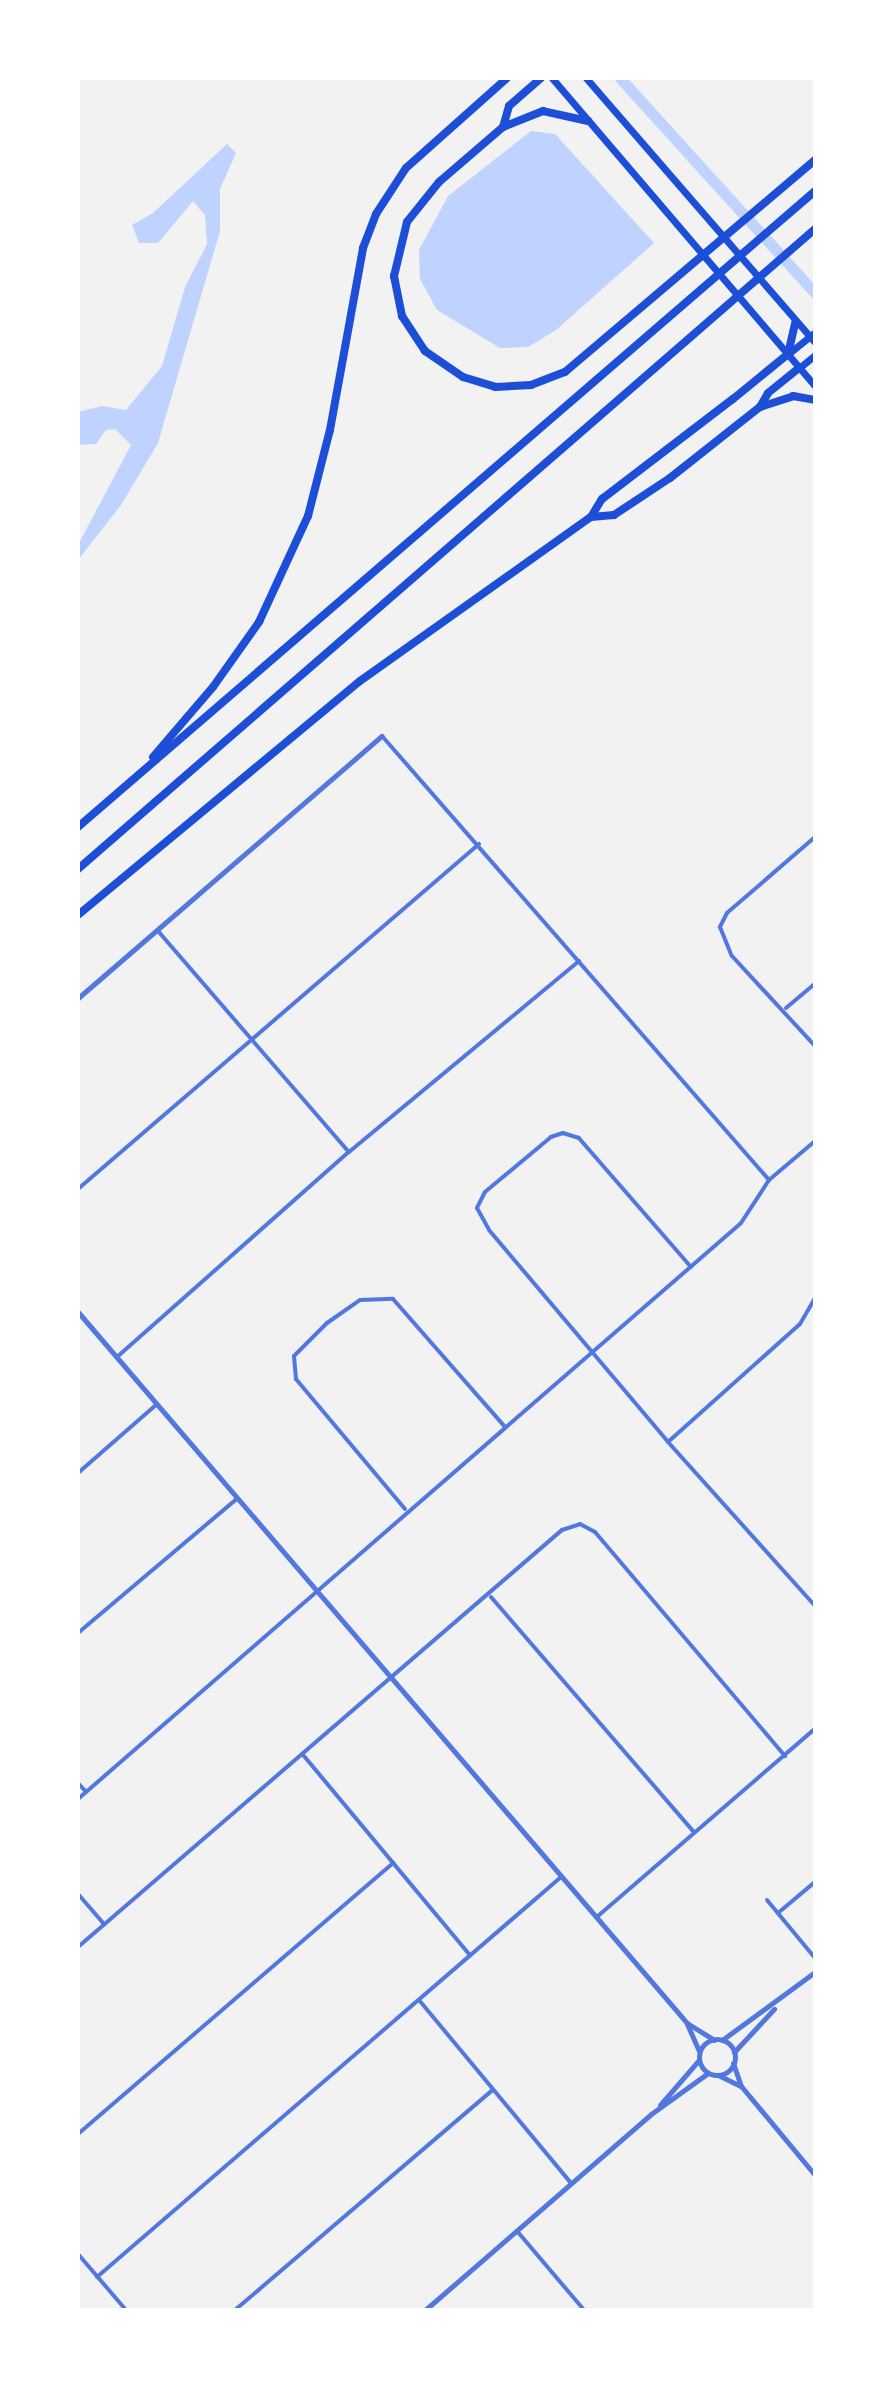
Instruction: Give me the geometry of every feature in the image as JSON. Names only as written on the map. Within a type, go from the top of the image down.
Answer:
[{"type":"highway","points":[[503,127],[509,106],[541,78]]},
{"type":"highway","points":[[140,773],[236,657],[283,577],[319,478],[363,248],[376,214],[406,168],[503,80]]},
{"type":"highway","points":[[588,121],[543,111],[503,127],[428,194],[401,239],[394,276],[398,305],[416,339],[434,359],[463,377],[495,387],[531,385],[565,372],[591,354],[815,160]]},
{"type":"highway","points":[[78,827],[815,191]]},
{"type":"highway","points":[[78,869],[815,229]]},
{"type":"highway","points":[[78,915],[360,681],[591,517],[602,499],[788,354],[795,323]]},
{"type":"highway","points":[[760,407],[768,393],[799,368]]},
{"type":"highway","points":[[591,517],[614,515],[760,407],[793,396],[815,400]]},
{"type":"main road","points":[[552,78],[815,386]]},
{"type":"main road","points":[[586,78],[795,323],[813,337],[788,354]]},
{"type":"main road","points":[[799,368],[815,355]]},
{"type":"street","points":[[78,998],[382,736],[769,1180]]},
{"type":"street","points":[[815,837],[727,913],[720,927],[732,956],[785,1009],[815,1046]]},
{"type":"street","points":[[78,1189],[479,844]]},
{"type":"street","points":[[158,931],[349,1152]]},
{"type":"street","points":[[117,1357],[349,1152],[579,961]]},
{"type":"street","points":[[785,1009],[815,984]]},
{"type":"street","points":[[691,1267],[579,1138],[563,1133],[551,1137],[485,1192],[477,1208],[489,1230],[668,1442],[815,1606]]},
{"type":"street","points":[[78,1799],[406,1510],[741,1223],[769,1180],[815,1141]]},
{"type":"street","points":[[668,1442],[800,1324],[815,1298]]},
{"type":"street","points":[[406,1510],[296,1379],[294,1356],[327,1323],[360,1300],[393,1299],[504,1426]]},
{"type":"street","points":[[78,1313],[394,1677],[687,2023],[699,2053],[699,2061],[708,2073],[741,2086]]},
{"type":"street","points":[[78,1473],[156,1405]]},
{"type":"street","points":[[78,1633],[238,1498]]},
{"type":"street","points":[[78,1947],[490,1596],[562,1530],[580,1524],[595,1532],[785,1756]]},
{"type":"street","points":[[490,1596],[693,1831]]},
{"type":"street","points":[[598,1916],[815,1729]]},
{"type":"street","points":[[304,1756],[470,1955]]},
{"type":"street","points":[[78,1783],[86,1792]]},
{"type":"street","points":[[78,2134],[393,1863]]},
{"type":"street","points":[[97,2277],[563,1876]]},
{"type":"street","points":[[778,1913],[815,1882]]},
{"type":"street","points":[[78,1894],[104,1924]]},
{"type":"street","points":[[767,1900],[815,1958]]},
{"type":"street","points":[[815,1972],[786,1997],[734,2052],[733,2063],[741,2086],[815,2175]]},
{"type":"street","points":[[687,2023],[714,2040],[722,2040],[786,1997]]},
{"type":"street","points":[[419,2000],[491,2091],[572,2184]]},
{"type":"street","points":[[699,2053],[714,2040]]},
{"type":"street","points":[[722,2040],[734,2052]]},
{"type":"street","points":[[651,2114],[699,2061]]},
{"type":"street","points":[[718,2075],[733,2063]]},
{"type":"street","points":[[429,2309],[651,2114],[708,2073]]},
{"type":"street","points":[[235,2310],[491,2091]]},
{"type":"street","points":[[517,2231],[584,2310]]},
{"type":"street","points":[[78,2254],[126,2310]]},
{"type":"water","points":[[531,131],[555,134],[654,243],[556,330],[528,347],[500,348],[437,310],[420,279],[419,250],[448,196]]},
{"type":"water","points":[[227,144],[236,153],[220,189],[220,231],[158,443],[121,505],[78,560],[78,545],[131,445],[115,429],[106,430],[96,444],[78,445],[78,412],[102,406],[126,410],[162,366],[185,287],[207,244],[205,215],[193,201],[158,243],[139,243],[132,225],[153,213]]},
{"type":"waterway","points":[[620,78],[815,293]]}]
